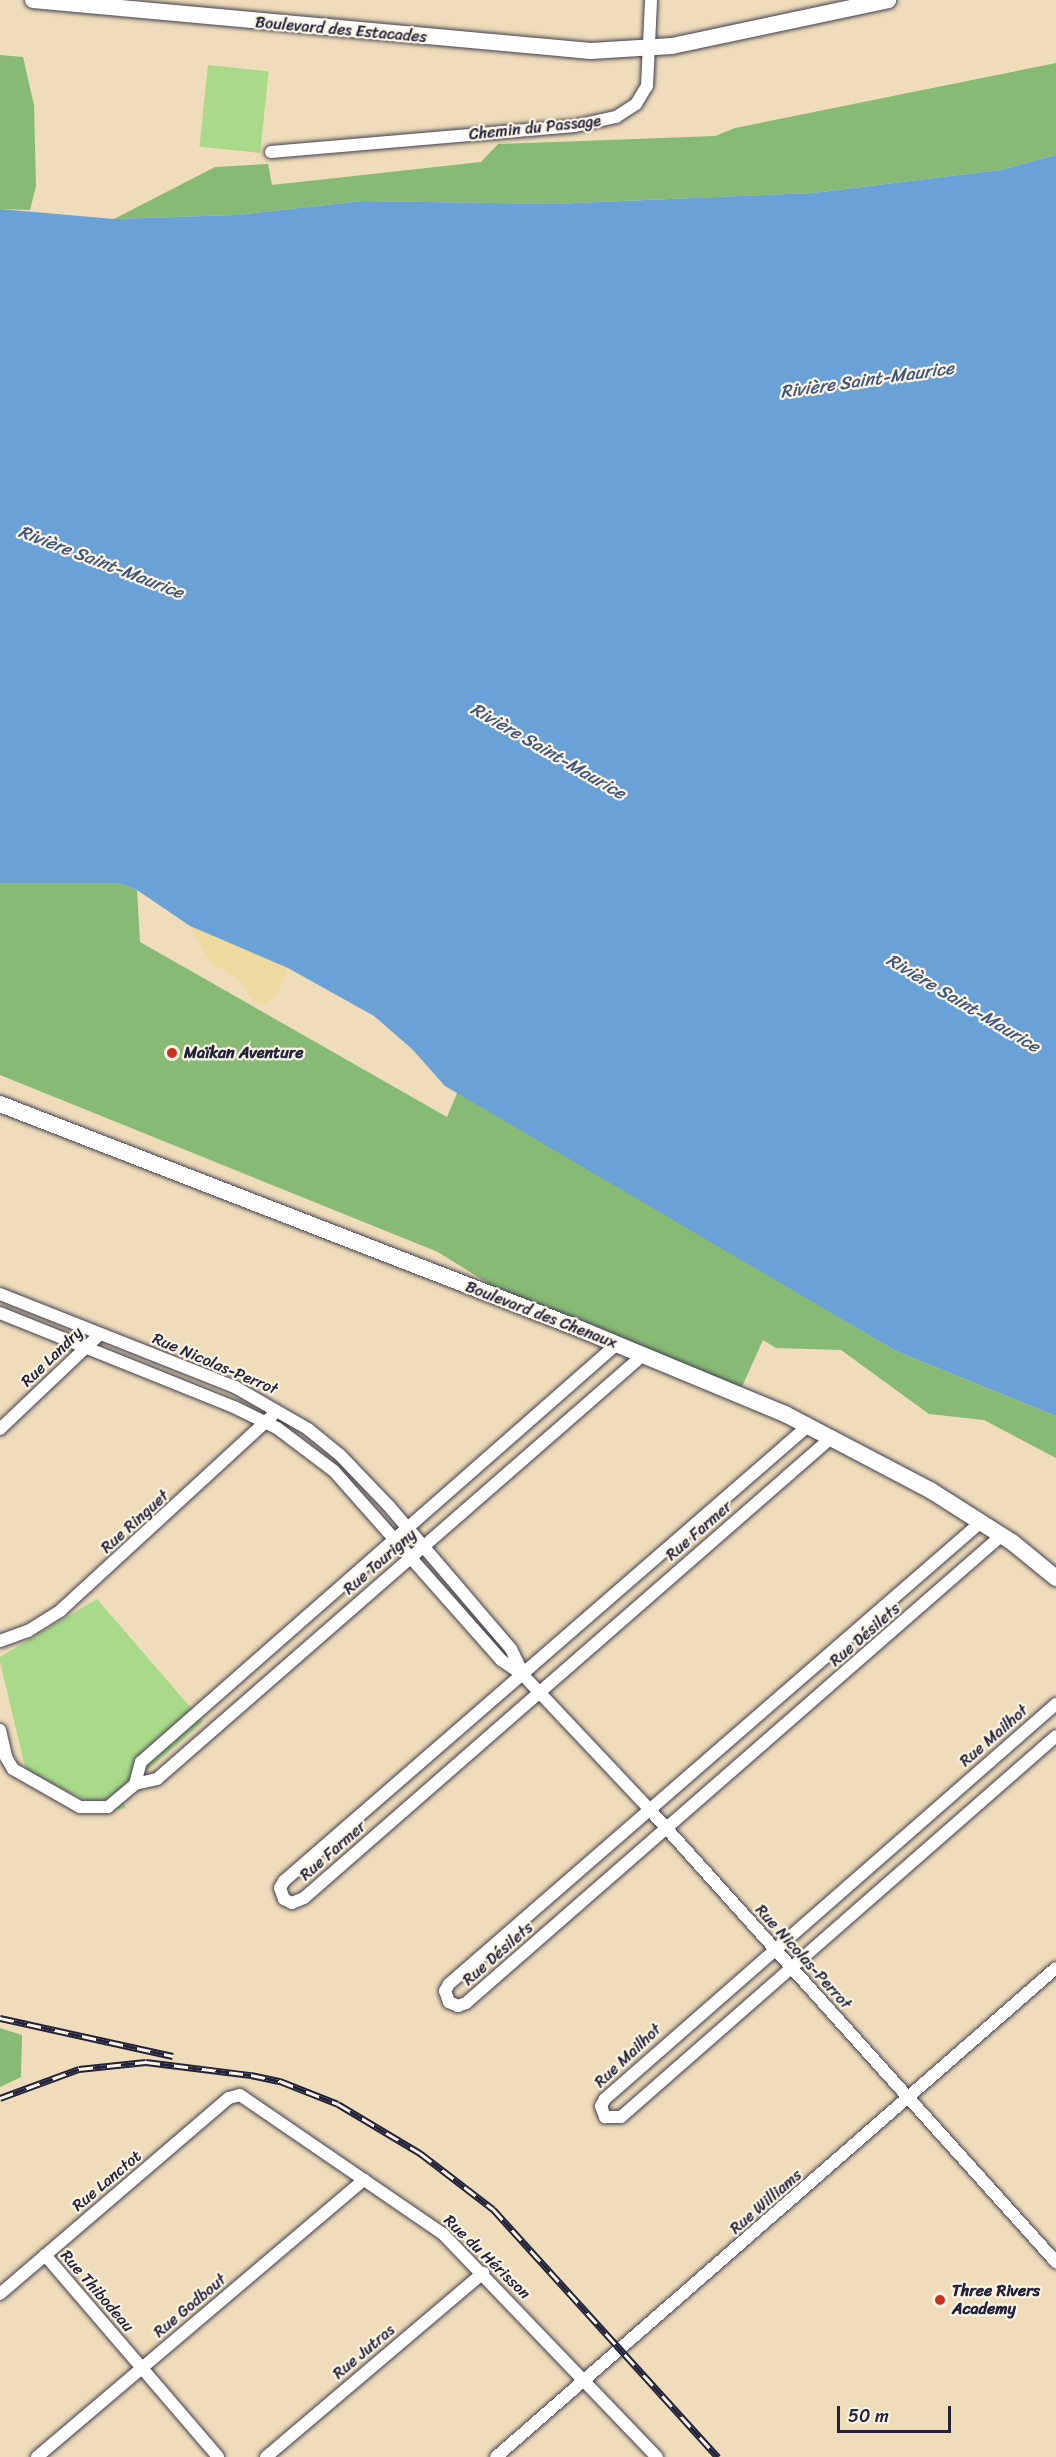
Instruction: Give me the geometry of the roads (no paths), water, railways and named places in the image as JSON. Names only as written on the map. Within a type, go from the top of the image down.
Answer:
[{"type":"street","name":"Boulevard des Estacades","points":[[33,0],[545,49],[650,48]]},
{"type":"street","name":"Chemin du Passage","points":[[272,152],[605,121],[627,111],[642,97],[648,82],[651,0]]},
{"type":"street","points":[[650,48],[888,0]]},
{"type":"street","name":"Boulevard des Chenaux","points":[[0,1104],[643,1354],[809,1425],[1002,1535],[1056,1578]]},
{"type":"street","name":"Rue Nicolas-Perrot","points":[[0,1294],[235,1387],[278,1409],[340,1455],[407,1527],[511,1649],[524,1675]]},
{"type":"street","name":"Rue Nicolas-Perrot","points":[[0,1313],[267,1422],[334,1471],[501,1660],[524,1675],[668,1829],[774,1950],[1056,2262]]},
{"type":"street","name":"Rue Landry","points":[[0,1430],[100,1334]]},
{"type":"street","name":"Rue Tourigny","points":[[135,1784],[141,1762],[617,1344]]},
{"type":"street","name":"Rue Tourigny","points":[[0,1730],[6,1757],[13,1769],[73,1804],[94,1810],[108,1807],[135,1784],[156,1779],[643,1354]]},
{"type":"street","name":"Rue Ringuet","points":[[0,1641],[28,1630],[61,1610],[267,1422],[278,1409]]},
{"type":"street","name":"Rue Farmer","points":[[809,1425],[524,1675],[284,1881],[280,1888],[284,1899],[292,1903],[304,1898],[832,1437]]},
{"type":"street","name":"Rue Désilets","points":[[981,1522],[449,1983],[445,1991],[449,2002],[458,2006],[466,2003],[1002,1535]]},
{"type":"street","name":"Rue Mailhot","points":[[1056,1704],[605,2099],[601,2106],[605,2117],[621,2117],[1056,1736]]},
{"type":"street","name":"Rue Williams","points":[[496,2457],[1056,1968]]},
{"type":"street","name":"Rue du Hérisson","points":[[236,2095],[438,2230],[483,2273],[657,2457]]},
{"type":"street","name":"Rue Lanctot","points":[[0,2294],[236,2095]]},
{"type":"street","name":"Rue Godbout","points":[[37,2457],[364,2180]]},
{"type":"street","name":"Rue Thibodeau","points":[[45,2255],[218,2457]]},
{"type":"street","name":"Rue Jutras","points":[[266,2457],[483,2273]]},
{"type":"water","name":"Rivière Saint-Maurice","points":[[1056,155],[1056,1416],[896,1351],[445,1086],[412,1049],[374,1016],[288,968],[190,926],[137,890],[118,883],[0,883],[0,209],[114,219],[236,215],[362,201],[552,204],[812,193],[1000,170]]},
{"type":"railway","points":[[0,2018],[173,2056]]},
{"type":"railway","points":[[0,2098],[79,2069],[146,2062],[251,2075],[280,2081],[338,2104],[420,2153],[493,2209],[718,2457]]},
{"type":"place","name":"Maïkan Aventure","points":[[172,1053]]},
{"type":"place","name":"Three Rivers Academy","points":[[940,2300]]}]
